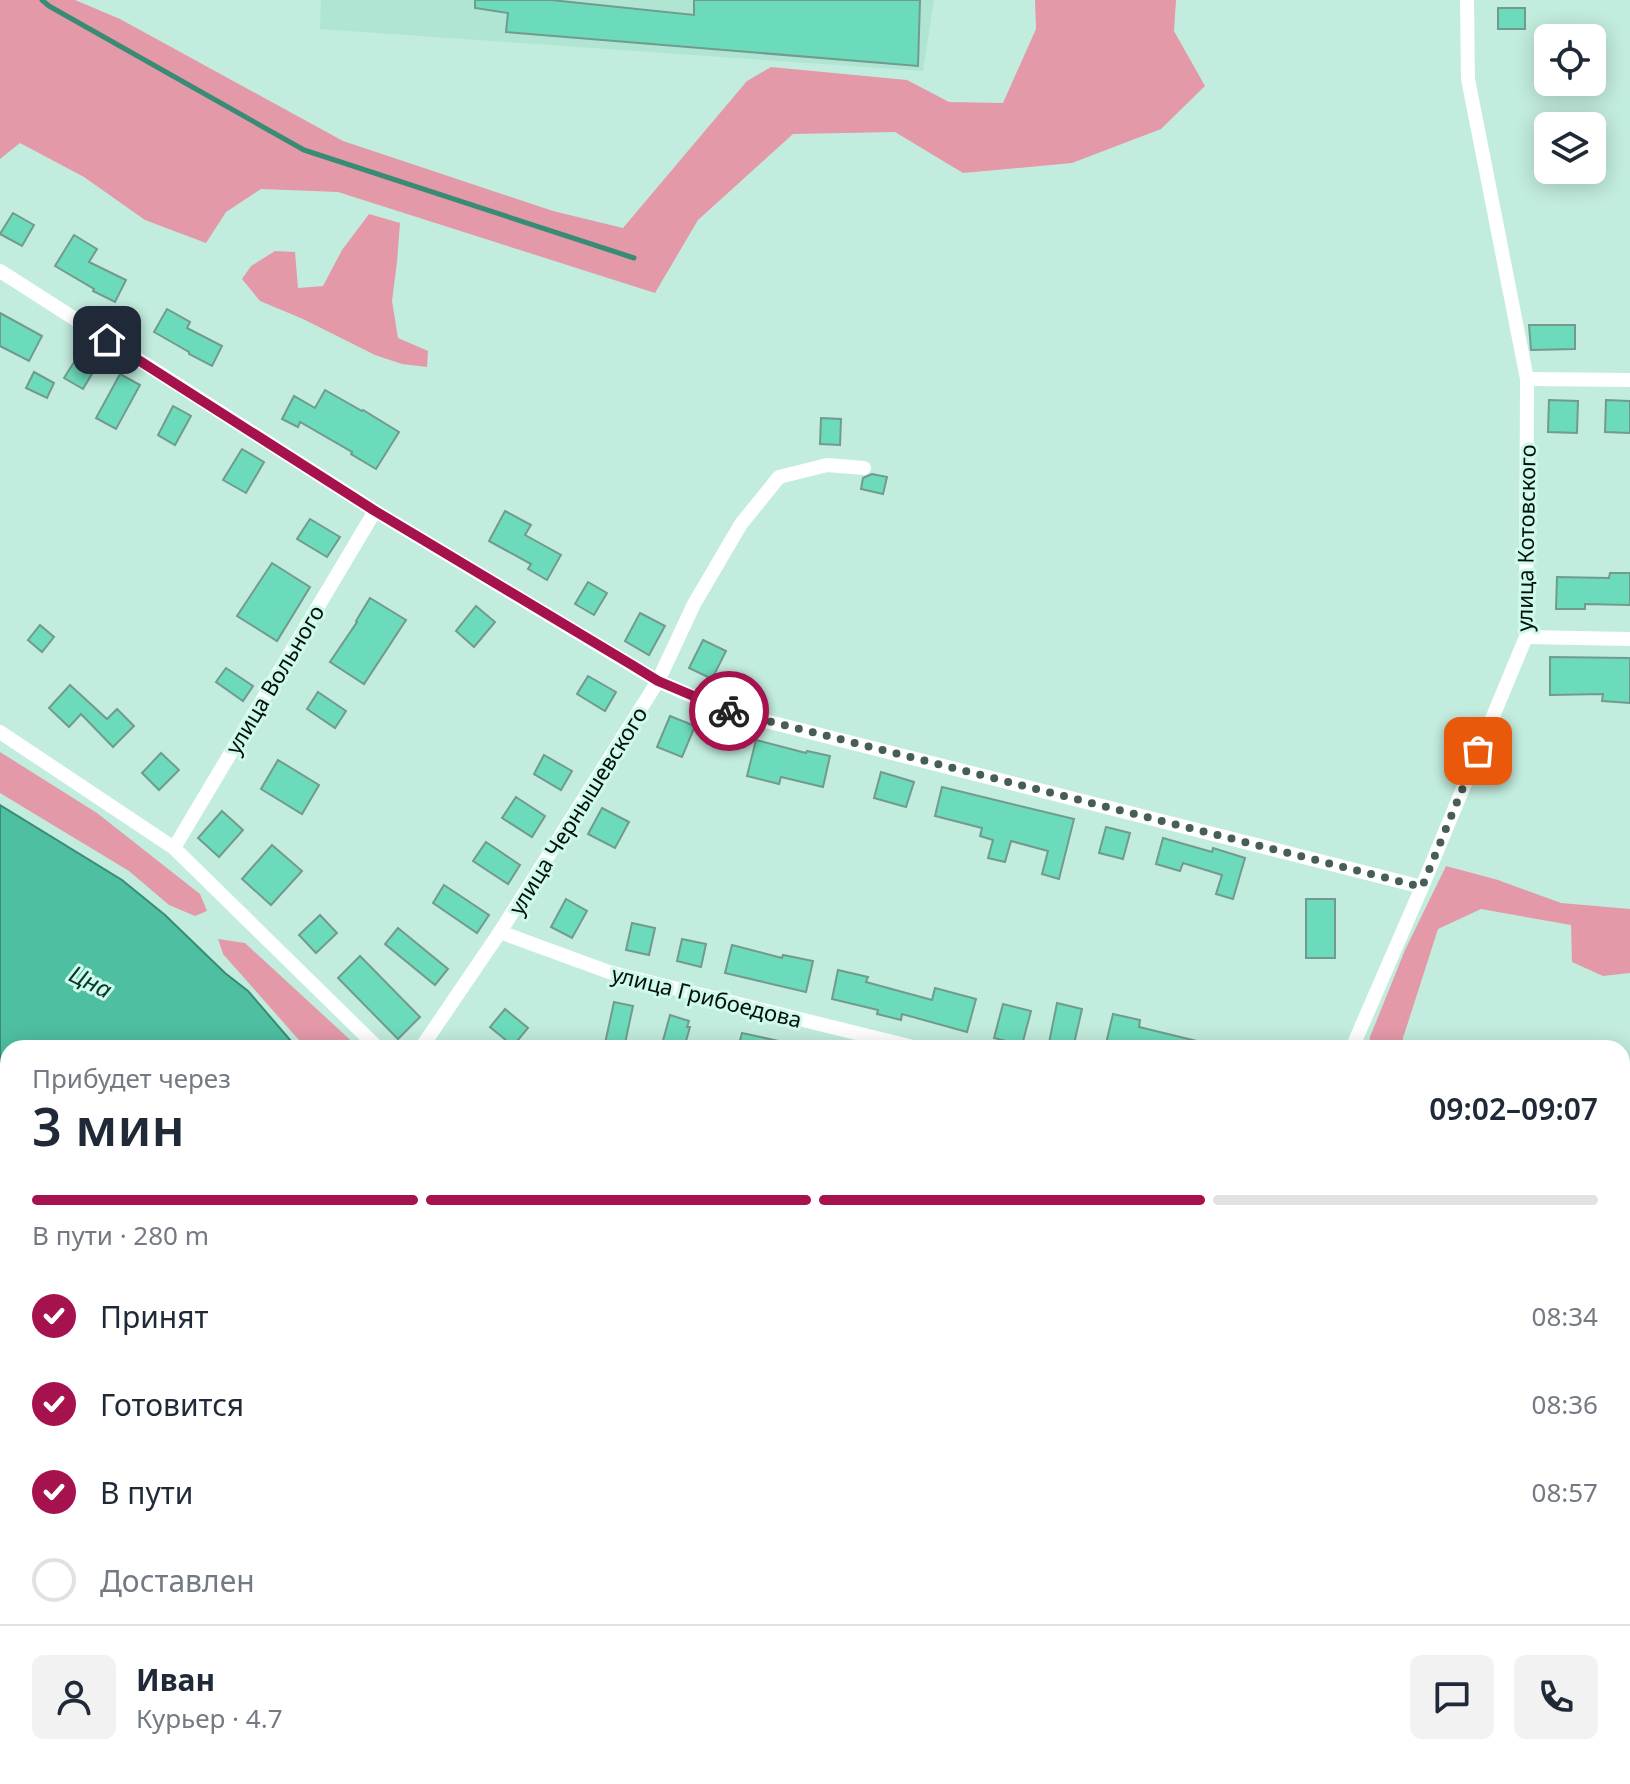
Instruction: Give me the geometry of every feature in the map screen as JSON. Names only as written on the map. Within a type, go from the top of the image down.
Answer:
[{"type":"street","name":"улица Котовского","points":[[1355,1040],[1526,637],[1527,379],[1468,79],[1467,0]]},
{"type":"street","points":[[0,271],[375,511],[658,681],[726,711],[1422,887]]},
{"type":"street","points":[[1527,379],[1630,380]]},
{"type":"street","name":"улица Чернышевского","points":[[426,1040],[500,932],[658,681],[694,604],[741,524],[779,477],[827,465],[864,468]]},
{"type":"street","name":"улица Вольного","points":[[174,848],[375,511]]},
{"type":"street","points":[[1526,637],[1630,639]]},
{"type":"street","points":[[0,732],[174,848],[370,1040]]},
{"type":"street","name":"улица Грибоедова","points":[[500,932],[609,972],[885,1040]]},
{"type":"shaded area","points":[[0,0],[75,0],[120,19],[343,141],[553,211],[623,228],[747,81],[771,67],[907,80],[949,102],[1003,103],[1036,29],[1035,0],[1176,0],[1174,31],[1205,86],[1161,129],[1072,163],[963,173],[895,132],[793,134],[698,220],[655,293],[338,192],[261,189],[226,212],[206,243],[145,220],[84,177],[20,143],[0,159]]},
{"type":"shaded area","points":[[321,0],[934,0],[923,71],[320,29]]},
{"type":"shaded area","points":[[369,214],[400,223],[392,301],[398,338],[428,351],[427,367],[402,364],[375,355],[260,301],[242,279],[251,266],[275,251],[295,252],[298,288],[323,286],[342,250]]},
{"type":"shaded area","points":[[0,752],[97,813],[200,894],[207,911],[195,916],[169,905],[129,871],[0,793]]},
{"type":"shaded area","points":[[1446,866],[1498,880],[1561,903],[1630,909],[1630,973],[1603,976],[1572,962],[1571,925],[1481,909],[1438,929],[1403,1040],[1370,1040],[1405,950]]},
{"type":"shaded area","points":[[218,939],[245,943],[350,1040],[299,1040],[223,954]]},
{"type":"water","name":"Цна","points":[[0,805],[122,880],[248,991],[290,1040],[0,1040]]},
{"type":"building","points":[[475,0],[551,0],[694,15],[694,0],[920,0],[918,66],[506,32],[508,13],[475,8]]},
{"type":"building","points":[[1498,8],[1525,8],[1525,29],[1498,29]]},
{"type":"building","points":[[13,213],[34,225],[22,246],[0,234]]},
{"type":"building","points":[[74,235],[97,249],[89,262],[126,280],[115,302],[55,266]]},
{"type":"building","points":[[167,309],[190,322],[187,328],[222,346],[212,366],[154,332]]},
{"type":"building","points":[[0,313],[42,336],[29,361],[0,346]]},
{"type":"building","points":[[1529,325],[1575,325],[1575,349],[1531,350]]},
{"type":"building","points":[[78,356],[96,367],[83,389],[64,378]]},
{"type":"building","points":[[34,372],[54,383],[47,398],[26,388]]},
{"type":"building","points":[[120,374],[140,385],[116,429],[96,418]]},
{"type":"building","points":[[325,390],[399,432],[376,469],[300,422],[298,427],[282,419],[294,396],[315,408]]},
{"type":"building","points":[[1549,400],[1578,401],[1577,433],[1548,432]]},
{"type":"building","points":[[1606,400],[1630,401],[1630,433],[1605,432]]},
{"type":"building","points":[[173,406],[191,416],[175,445],[158,435]]},
{"type":"building","points":[[821,418],[841,419],[840,445],[820,444]]},
{"type":"building","points":[[242,449],[264,462],[246,493],[223,480]]},
{"type":"building","points":[[872,474],[887,477],[883,494],[861,489],[863,478]]},
{"type":"building","points":[[505,511],[531,525],[525,535],[561,555],[547,580],[528,569],[531,564],[489,541]]},
{"type":"building","points":[[310,519],[340,537],[327,557],[297,539]]},
{"type":"building","points":[[272,563],[310,587],[277,641],[237,616]]},
{"type":"building","points":[[1610,573],[1630,573],[1630,605],[1585,604],[1585,609],[1556,609],[1557,577],[1609,578]]},
{"type":"building","points":[[588,582],[607,593],[594,615],[575,604]]},
{"type":"building","points":[[370,598],[406,620],[364,684],[330,662]]},
{"type":"building","points":[[476,606],[495,622],[474,647],[456,631]]},
{"type":"building","points":[[640,613],[665,626],[649,655],[625,641]]},
{"type":"building","points":[[40,625],[54,637],[42,652],[28,640]]},
{"type":"building","points":[[703,640],[726,651],[712,679],[689,668]]},
{"type":"building","points":[[1550,657],[1630,658],[1630,703],[1602,701],[1603,694],[1550,695]]},
{"type":"building","points":[[226,668],[253,686],[243,701],[216,682]]},
{"type":"building","points":[[588,676],[616,692],[605,711],[577,694]]},
{"type":"building","points":[[70,685],[107,719],[117,709],[134,726],[113,747],[81,714],[69,727],[49,708]]},
{"type":"building","points":[[318,692],[346,711],[335,728],[307,709]]},
{"type":"building","points":[[670,716],[695,726],[682,757],[657,747]]},
{"type":"building","points":[[756,740],[830,756],[823,787],[781,777],[779,784],[747,776]]},
{"type":"building","points":[[161,753],[179,770],[159,790],[142,773]]},
{"type":"building","points":[[544,755],[572,771],[561,790],[534,774]]},
{"type":"building","points":[[278,760],[319,785],[302,814],[261,789]]},
{"type":"building","points":[[881,772],[914,782],[906,807],[874,798]]},
{"type":"building","points":[[942,787],[1074,819],[1059,879],[1042,874],[1048,851],[1011,841],[1005,862],[988,858],[993,840],[980,836],[982,828],[935,816]]},
{"type":"building","points":[[516,797],[545,816],[532,837],[502,818]]},
{"type":"building","points":[[602,808],[629,822],[615,848],[588,834]]},
{"type":"building","points":[[222,811],[243,830],[219,857],[198,838]]},
{"type":"building","points":[[1106,827],[1130,833],[1123,859],[1099,853]]},
{"type":"building","points":[[1163,838],[1245,858],[1233,899],[1216,894],[1222,875],[1183,863],[1180,871],[1156,864]]},
{"type":"building","points":[[486,842],[520,865],[508,884],[473,861]]},
{"type":"building","points":[[272,845],[302,871],[271,905],[242,879]]},
{"type":"building","points":[[444,885],[489,915],[477,933],[433,903]]},
{"type":"building","points":[[566,899],[587,911],[572,938],[551,927]]},
{"type":"building","points":[[1306,899],[1335,899],[1335,958],[1306,958]]},
{"type":"building","points":[[320,915],[337,933],[316,953],[299,935]]},
{"type":"building","points":[[632,923],[655,928],[649,955],[626,950]]},
{"type":"building","points":[[398,928],[448,969],[435,985],[385,944]]},
{"type":"building","points":[[682,939],[706,944],[701,967],[677,961]]},
{"type":"building","points":[[732,945],[782,958],[783,955],[813,961],[806,992],[725,973]]},
{"type":"building","points":[[360,956],[420,1017],[398,1039],[338,978]]},
{"type":"building","points":[[838,970],[868,977],[866,982],[932,1000],[935,988],[976,999],[967,1032],[902,1014],[901,1020],[877,1014],[878,1010],[832,999]]},
{"type":"building","points":[[614,1002],[633,1006],[626,1040],[606,1040]]},
{"type":"building","points":[[1057,1003],[1082,1009],[1075,1040],[1050,1040]]},
{"type":"building","points":[[1003,1004],[1031,1011],[1023,1040],[994,1038]]},
{"type":"building","points":[[505,1009],[528,1028],[518,1040],[506,1040],[490,1027]]},
{"type":"building","points":[[1113,1014],[1140,1020],[1139,1027],[1193,1040],[1107,1040]]},
{"type":"building","points":[[670,1015],[689,1021],[686,1040],[663,1040]]},
{"type":"building","points":[[742,1033],[774,1040],[740,1040]]},
{"type":"waterway","points":[[42,0],[304,150],[634,258]]},
{"type":"way so far","points":[[729,711],[1422,887],[1478,751]]},
{"type":"route","points":[[107,340],[375,511],[658,681],[729,711]]}]
